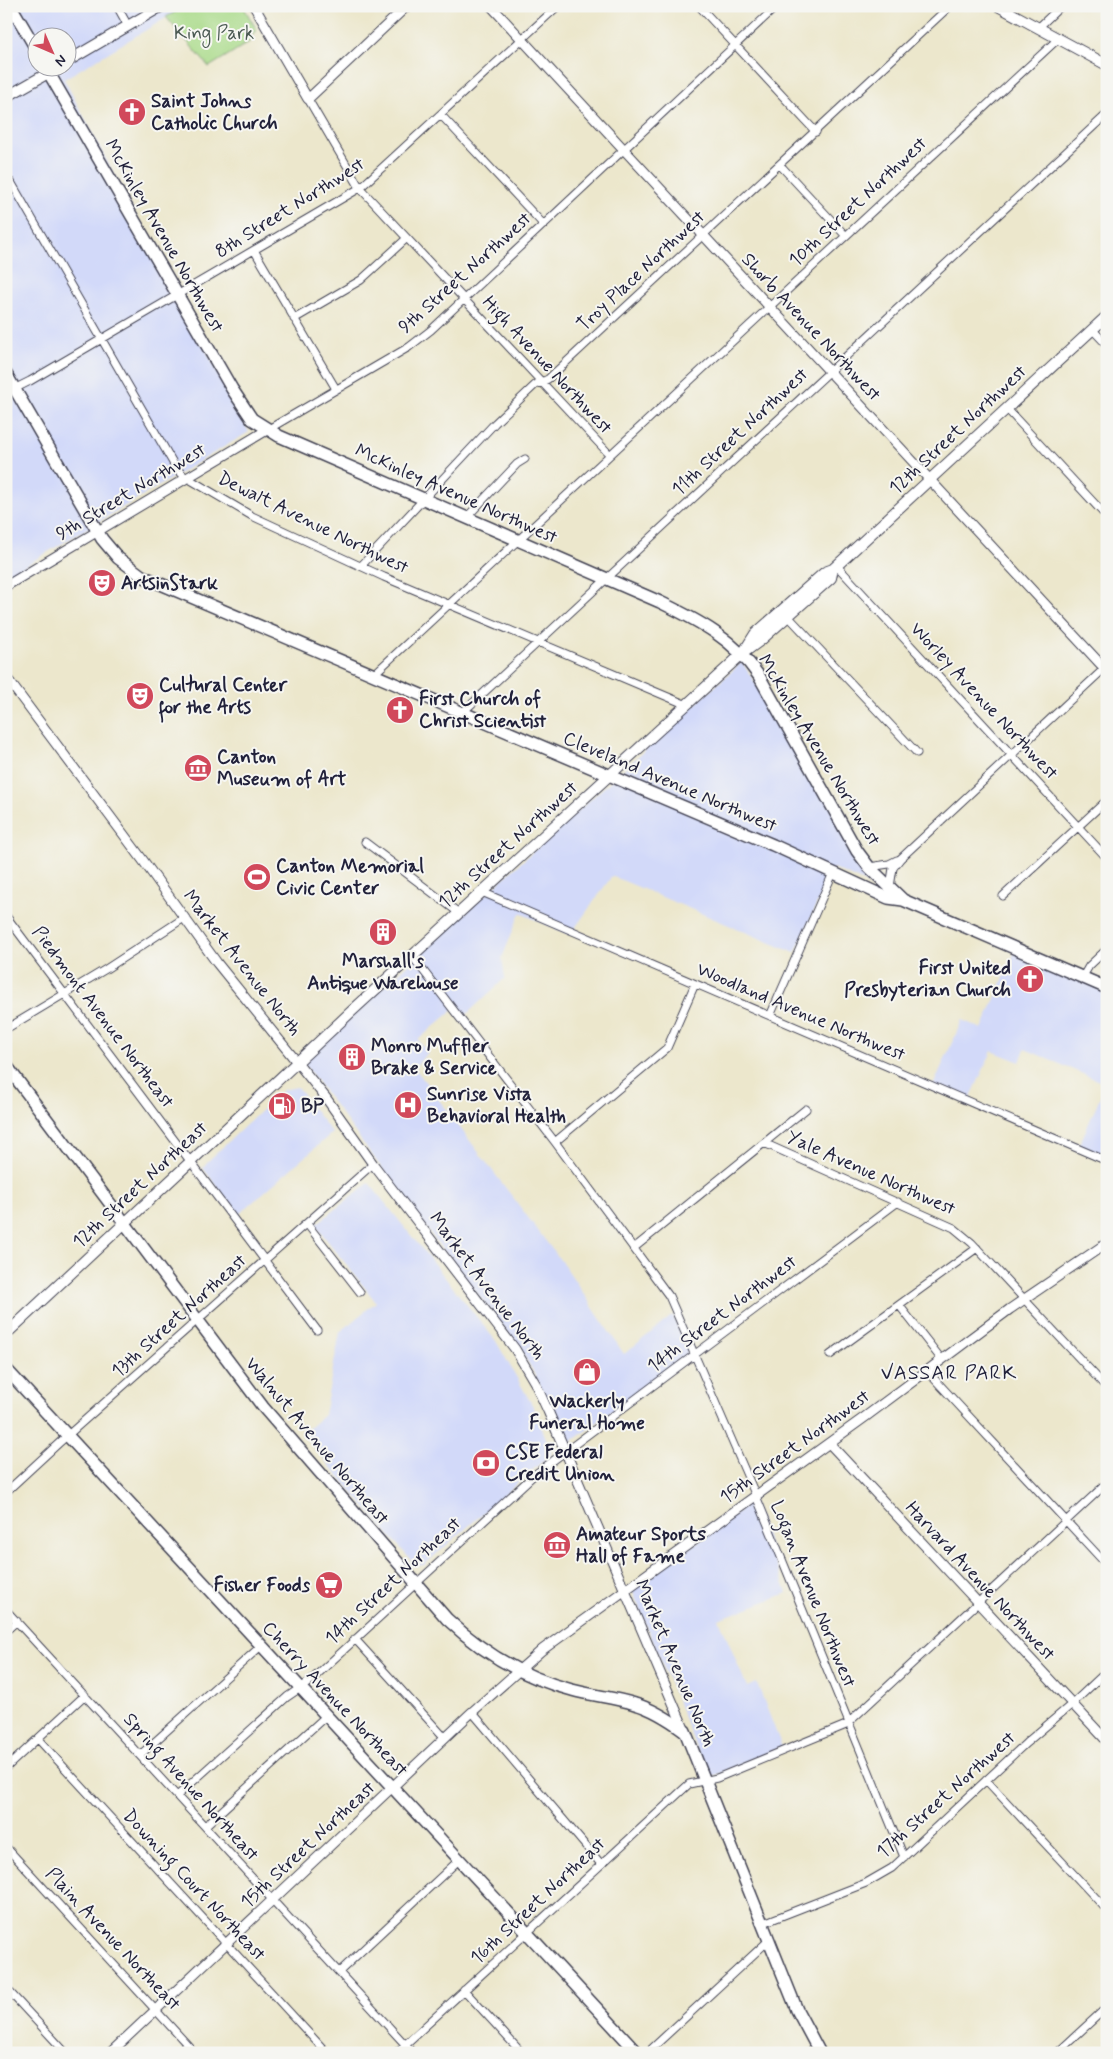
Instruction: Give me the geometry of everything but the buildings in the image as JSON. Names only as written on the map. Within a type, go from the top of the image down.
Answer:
[{"type":"main road","points":[[11,6],[28,35]]},
{"type":"main road","points":[[78,55],[162,6]]},
{"type":"main road","points":[[998,6],[1107,65]]},
{"type":"main road","points":[[6,97],[37,78]]},
{"type":"main road","name":"McKinley Avenue Northwest","points":[[56,78],[178,294],[252,419],[267,430],[606,578],[695,619],[718,633],[742,654],[759,676],[847,835],[869,867],[903,900]]},
{"type":"main road","name":"12th Street Northwest","points":[[742,654],[755,634],[825,572],[835,567],[1107,316]]},
{"type":"main road","name":"Cleveland Avenue Northwest","points":[[6,374],[11,391],[97,531],[118,558],[142,576],[780,848],[888,898],[903,900],[1107,988]]},
{"type":"main road","name":"12th Street Northwest","points":[[297,1062],[742,654],[831,578],[835,567]]},
{"type":"main road","name":"12th Street Northeast","points":[[6,1334],[297,1062]]},
{"type":"main road","name":"Walnut Avenue Northeast","points":[[6,1065],[124,1224],[282,1430],[415,1583],[461,1631],[490,1654],[517,1670],[567,1689],[637,1704],[662,1716],[685,1731]]},
{"type":"main road","name":"Cherry Avenue Northeast","points":[[6,1369],[638,2053]]},
{"type":"main road","name":"Market Avenue North","points":[[685,1731],[768,1941],[797,2010],[820,2053]]},
{"type":"street","points":[[117,6],[128,26]]},
{"type":"street","name":"High Avenue Northwest","points":[[254,6],[360,188],[610,455]]},
{"type":"street","points":[[308,99],[408,6]]},
{"type":"street","name":"Shorb Avenue Northwest","points":[[491,6],[1106,668]]},
{"type":"street","name":"8th Street Northwest","points":[[11,391],[360,188],[558,6]]},
{"type":"street","points":[[699,6],[816,132]]},
{"type":"street","name":"9th Street Northwest","points":[[6,586],[418,341],[777,6]]},
{"type":"street","name":"Troy Place Northwest","points":[[361,566],[495,423],[535,385],[548,379],[950,6]]},
{"type":"street","points":[[1038,28],[1062,6]]},
{"type":"street","name":"10th Street Northwest","points":[[373,675],[1058,38]]},
{"type":"street","name":"11th Street Northwest","points":[[462,712],[1107,114]]},
{"type":"street","points":[[440,115],[543,224]]},
{"type":"street","points":[[780,165],[846,235]]},
{"type":"street","name":"Dewalt Avenue Northwest","points":[[11,182],[176,468],[188,478],[252,516],[361,566],[687,706]]},
{"type":"street","points":[[294,319],[361,280],[407,238]]},
{"type":"street","points":[[254,250],[336,389]]},
{"type":"street","points":[[1092,329],[1107,345]]},
{"type":"street","points":[[1007,409],[1107,516]]},
{"type":"street","points":[[467,517],[517,464],[525,459]]},
{"type":"street","name":"Worley Avenue Northwest","points":[[835,567],[1107,858]]},
{"type":"street","points":[[788,616],[917,753]]},
{"type":"street","points":[[890,887],[892,872],[900,859],[1106,668]]},
{"type":"street","name":"Market Avenue North","points":[[6,676],[221,969],[340,1117],[373,1164],[515,1349],[535,1382],[685,1731]]},
{"type":"street","points":[[1003,896],[1107,800]]},
{"type":"street","points":[[364,842],[459,913]]},
{"type":"street","points":[[869,867],[889,864],[900,859]]},
{"type":"street","points":[[770,1016],[833,872]]},
{"type":"street","name":"Woodland Avenue Northwest","points":[[482,892],[1107,1161]]},
{"type":"street","name":"Piedmont Avenue Northeast","points":[[6,916],[141,1094],[190,1163],[318,1330]]},
{"type":"street","points":[[6,1029],[65,994],[184,918]]},
{"type":"street","points":[[1082,978],[1089,966],[1107,949]]},
{"type":"street","name":"Logan Avenue Northwest","points":[[412,956],[669,1296],[756,1496],[904,1857]]},
{"type":"street","points":[[554,1142],[667,1048],[695,984]]},
{"type":"street","points":[[634,1248],[806,1108]]},
{"type":"street","name":"Yale Avenue Northwest","points":[[764,1143],[954,1228],[978,1248],[1107,1388]]},
{"type":"street","name":"13th Street Northeast","points":[[6,1492],[373,1164]]},
{"type":"street","name":"14th Street Northwest","points":[[565,1451],[898,1202]]},
{"type":"street","points":[[307,1224],[360,1292]]},
{"type":"street","name":"15th Street Northwest","points":[[625,1591],[1024,1300],[1107,1243]]},
{"type":"street","points":[[830,1355],[978,1248]]},
{"type":"street","points":[[900,1305],[942,1360]]},
{"type":"street","points":[[927,1371],[1107,1565]]},
{"type":"street","name":"Harvard Avenue Northwest","points":[[830,1443],[1107,1741]]},
{"type":"street","name":"14th Street Northeast","points":[[177,1796],[287,1697],[309,1682],[534,1475],[565,1451]]},
{"type":"street","name":"16th Street Northeast","points":[[396,2053],[689,1784],[717,1778],[814,1739],[848,1723],[1107,1483]]},
{"type":"street","name":"15th Street Northeast","points":[[110,2053],[517,1670],[625,1591]]},
{"type":"street","name":"Spring Avenue Northeast","points":[[6,1610],[413,2053]]},
{"type":"street","points":[[6,1632],[17,1621]]},
{"type":"street","points":[[354,1639],[445,1738]]},
{"type":"street","points":[[140,1755],[262,1645]]},
{"type":"street","name":"17th Street Northwest","points":[[761,1924],[882,1875],[1107,1671]]},
{"type":"street","points":[[6,1768],[85,1695]]},
{"type":"street","points":[[472,1712],[601,1864]]},
{"type":"street","points":[[205,1826],[327,1715]]},
{"type":"street","name":"Downing Court Northeast","points":[[38,1739],[326,2053]]},
{"type":"street","points":[[986,1780],[1107,1910]]},
{"type":"street","name":"Plain Avenue Northeast","points":[[6,1847],[195,2053]]},
{"type":"street","points":[[339,1972],[460,1859]]},
{"type":"street","points":[[647,2053],[768,1941]]},
{"type":"street","points":[[6,1988],[66,2053]]},
{"type":"street","points":[[464,1990],[522,2053]]},
{"type":"street","points":[[1057,2053],[1107,2007]]},
{"type":"shaded area","points":[[6,6],[186,6],[78,71],[78,28],[28,28],[28,78],[66,78],[64,79],[249,432],[6,577]]},
{"type":"shaded area","points":[[742,662],[884,888],[877,888],[833,868],[795,953],[612,876],[570,935],[520,913],[502,958],[505,978],[466,1015],[457,1007],[418,1040],[428,1053],[414,1067],[567,1269],[624,1354],[673,1315],[689,1353],[567,1445],[532,1369],[513,1339],[436,1241],[302,1061]]},
{"type":"shaded area","points":[[1016,949],[1107,988],[1107,1161],[1078,1148],[1106,1084],[1025,1049],[1020,1062],[992,1051],[969,1101],[933,1086],[962,1020],[982,1029]]},
{"type":"shaded area","points":[[297,1087],[332,1133],[238,1215],[203,1168],[207,1162],[283,1090]]},
{"type":"shaded area","points":[[369,1183],[496,1341],[534,1408],[551,1451],[551,1454],[424,1565],[416,1566],[302,1434],[324,1415],[340,1332],[376,1302],[315,1225]]},
{"type":"shaded area","points":[[753,1501],[787,1593],[719,1619],[747,1687],[757,1683],[782,1747],[708,1777],[632,1590]]},
{"type":"green space","name":"King Park","points":[[186,6],[243,6],[257,30],[253,33],[251,41],[209,67],[166,17]]},
{"type":"place","name":"Saint Johns Catholic Church","points":[[132,112]]},
{"type":"place","name":"ArtsinStark","points":[[102,583]]},
{"type":"place","name":"Cultural Center for the Arts","points":[[140,696]]},
{"type":"place","name":"First Church of Christ Scientist","points":[[400,710]]},
{"type":"place","name":"Canton Museum of Art","points":[[198,768]]},
{"type":"place","name":"Canton Memorial Civic Center","points":[[257,877]]},
{"type":"place","name":"Marshall's Antique Warehouse","points":[[383,932]]},
{"type":"place","name":"First United Presbyterian Church","points":[[1030,979]]},
{"type":"place","name":"Monro Muffler Brake & Service","points":[[352,1057]]},
{"type":"place","name":"Sunrise Vista Behavioral Health","points":[[408,1105]]},
{"type":"place","name":"BP","points":[[282,1106]]},
{"type":"place","name":"Wackerly Funeral Home","points":[[587,1372]]},
{"type":"place","name":"CSE Federal Credit Union","points":[[486,1463]]},
{"type":"place","name":"Amateur Sports Hall of Fame","points":[[557,1545]]},
{"type":"place","name":"Fisher Foods","points":[[329,1585]]},
{"type":"district","name":"VASSAR PARK","points":[[949,1373]]}]
